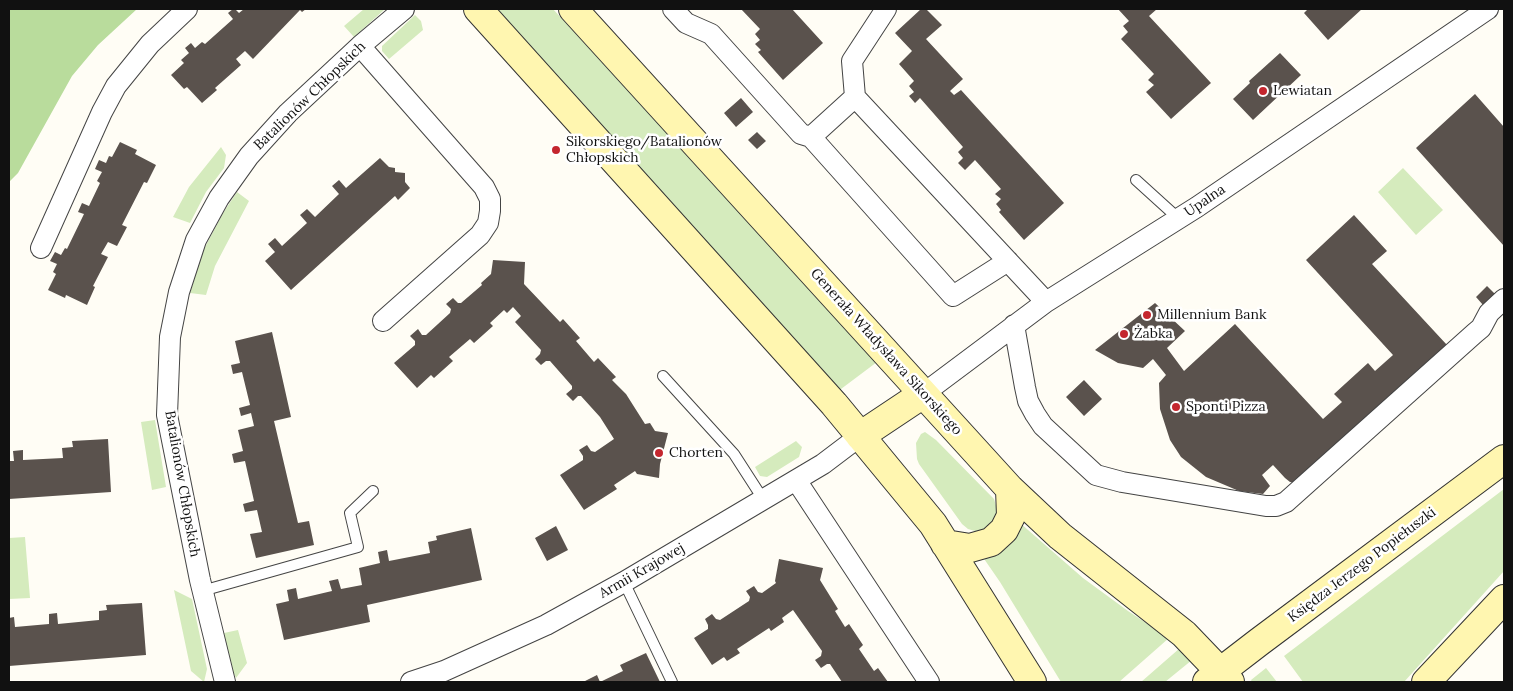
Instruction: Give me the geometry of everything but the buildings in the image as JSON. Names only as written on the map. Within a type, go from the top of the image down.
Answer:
[{"type":"main road","points":[[478,9],[834,404],[933,524],[1032,682]]},
{"type":"main road","name":"Generała Władysława Sikorskiego","points":[[573,9],[1010,489],[1060,536],[1184,634],[1219,679]]},
{"type":"main road","points":[[860,436],[924,394]]},
{"type":"main road","name":"Księdza Jerzego Popiełuszki","points":[[1219,679],[1504,459]]},
{"type":"main road","points":[[945,544],[970,548],[991,542],[1004,530],[1011,516],[1010,489]]},
{"type":"main road","points":[[1426,682],[1504,599]]},
{"type":"street","points":[[41,248],[102,112],[116,86],[150,44],[187,9]]},
{"type":"street","name":"Batalionów Chłopskich","points":[[225,682],[202,591],[167,415],[170,337],[179,292],[196,240],[219,198],[249,156],[288,113],[360,46],[404,9]]},
{"type":"street","points":[[674,9],[686,23],[711,34],[801,134],[811,137],[953,296],[1008,262]]},
{"type":"street","points":[[886,9],[852,61],[855,97],[1046,302]]},
{"type":"street","name":"Upalna","points":[[924,394],[1046,302],[1179,219],[1488,9]]},
{"type":"street","points":[[360,46],[484,187],[490,199],[488,223],[480,235],[383,321]]},
{"type":"street","points":[[811,137],[855,97]]},
{"type":"street","points":[[1014,325],[1028,401],[1035,414],[1043,426],[1096,475],[1122,482],[1266,506],[1276,506],[1286,502],[1481,328],[1489,313],[1504,299]]},
{"type":"street","name":"Armii Krajowej","points":[[411,682],[444,671],[546,625],[624,582],[823,464],[860,436]]},
{"type":"street","points":[[796,480],[928,682]]},
{"type":"lane","points":[[1136,180],[1179,219]]},
{"type":"lane","points":[[663,376],[734,454],[763,499]]},
{"type":"lane","points":[[202,591],[358,547],[350,513],[373,491]]},
{"type":"lane","points":[[624,582],[672,682]]},
{"type":"green space","points":[[9,9],[137,9],[98,45],[72,76],[18,173],[9,182]]},
{"type":"green space","points":[[364,9],[385,9],[354,37],[344,26]]},
{"type":"green space","points":[[496,9],[553,9],[877,362],[837,392]]},
{"type":"green space","points":[[415,15],[421,21],[423,30],[389,59],[382,51],[382,46]]},
{"type":"green space","points":[[221,147],[226,155],[224,168],[206,192],[190,223],[173,217],[189,187]]},
{"type":"green space","points":[[1403,168],[1443,210],[1416,235],[1378,192]]},
{"type":"green space","points":[[237,192],[249,201],[215,266],[206,295],[190,293],[203,251],[223,213]]},
{"type":"green space","points":[[155,420],[166,487],[152,490],[141,422]]},
{"type":"green space","points":[[925,432],[936,440],[994,499],[997,517],[985,531],[968,529],[962,524],[919,464],[916,443],[921,434]]},
{"type":"green space","points":[[796,441],[802,447],[799,457],[767,477],[760,476],[755,467]]},
{"type":"green space","points":[[1504,489],[1504,571],[1404,682],[1303,682],[1284,656]]},
{"type":"green space","points":[[1020,523],[1083,578],[1169,638],[1119,682],[1061,682],[1000,582],[980,553]]},
{"type":"green space","points":[[25,537],[30,598],[9,599],[9,538]]},
{"type":"green space","points":[[174,590],[192,599],[207,669],[204,682],[191,671]]},
{"type":"green space","points":[[238,630],[247,663],[236,678],[229,664],[224,633]]},
{"type":"green space","points":[[1180,648],[1192,660],[1165,682],[1141,682]]},
{"type":"green space","points":[[1266,668],[1277,682],[1252,682],[1251,680]]},
{"type":"place","name":"Lewiatan","points":[[1263,91]]},
{"type":"place","name":"Sikorskiego/Batalionów Chłopskich","points":[[556,150]]},
{"type":"place","name":"Millennium Bank","points":[[1147,315]]},
{"type":"place","name":"Żabka","points":[[1124,334]]},
{"type":"place","name":"Sponti Pizza","points":[[1176,407]]},
{"type":"place","name":"Chorten","points":[[659,453]]}]
